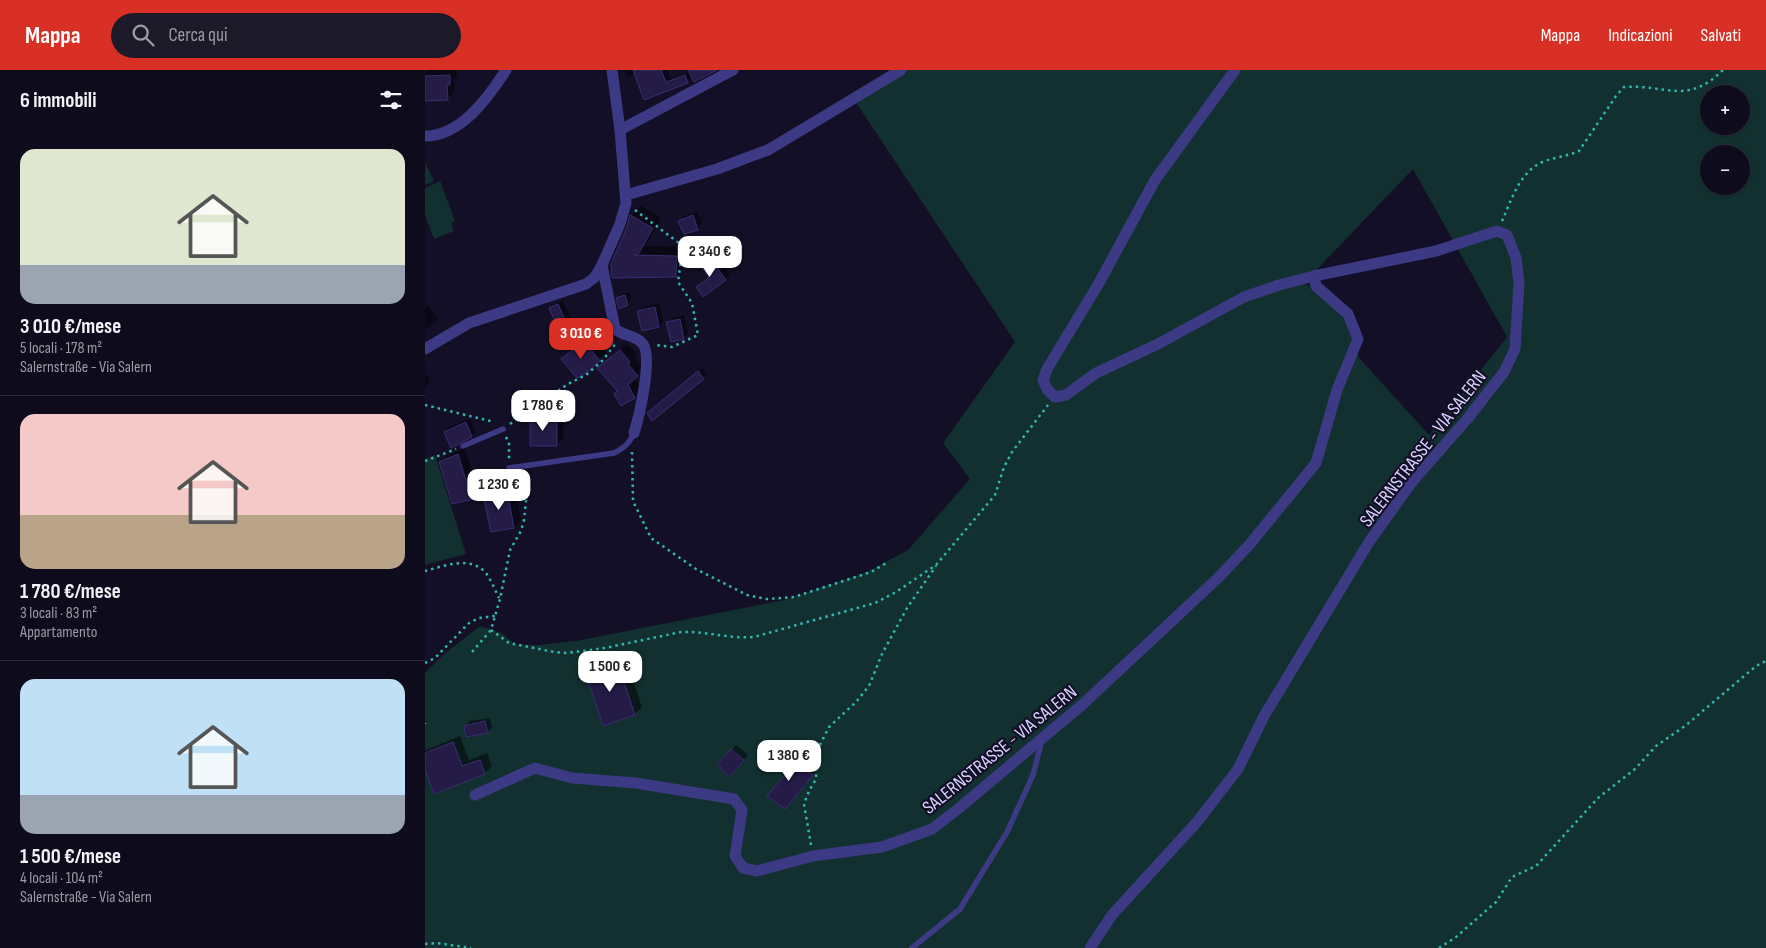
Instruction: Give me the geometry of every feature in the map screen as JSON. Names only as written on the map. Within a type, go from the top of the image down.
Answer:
[{"type":"street","points":[[425,136],[445,133],[471,115],[506,70]]},
{"type":"street","points":[[425,350],[469,322],[586,284],[595,277],[620,224],[626,199],[612,70]]},
{"type":"street","points":[[620,130],[733,70]]},
{"type":"street","points":[[626,199],[768,150],[901,70]]},
{"type":"street","points":[[1235,70],[1155,180],[1099,283],[1047,369],[1043,380],[1047,390],[1055,396],[1066,395],[1096,373],[1157,344],[1244,297],[1314,276],[1436,251],[1497,231]]},
{"type":"street","name":"SALERNSTRASSE - VIA SALERN","points":[[1090,948],[1112,915],[1197,822],[1238,769],[1264,716],[1369,542],[1412,482],[1468,418],[1504,372],[1515,349],[1519,283],[1516,258],[1507,236],[1497,231]]},
{"type":"street","points":[[602,265],[615,329],[637,339],[644,345],[646,357],[645,378],[640,415],[634,433]]},
{"type":"street","name":"SALERNSTRASSE - VIA SALERN","points":[[475,795],[535,768],[572,778],[636,783],[733,799],[742,810],[735,856],[743,868],[757,871],[813,856],[881,847],[931,829],[958,809],[1083,704],[1219,577],[1251,544],[1316,463],[1337,390],[1358,339],[1348,314],[1316,286],[1314,276]]},
{"type":"street","points":[[586,284],[607,290]]},
{"type":"lane","points":[[463,446],[503,429]]},
{"type":"lane","points":[[509,468],[614,453],[624,448],[631,441],[634,433]]},
{"type":"lane","points":[[912,948],[960,909],[1007,832],[1033,775],[1043,738]]},
{"type":"path","points":[[1497,231],[1520,183],[1529,170],[1542,162],[1579,151],[1616,96],[1624,88],[1636,86],[1683,92],[1711,82],[1723,70]]},
{"type":"path","points":[[626,199],[683,246],[679,282],[692,303],[698,335],[673,347],[644,345]]},
{"type":"path","points":[[503,429],[568,384],[587,375],[603,360],[623,334]]},
{"type":"path","points":[[813,856],[804,804],[816,778],[817,751],[829,727],[856,702],[869,686],[882,654],[907,608],[936,565],[995,495],[1011,452],[1055,396]]},
{"type":"path","points":[[425,405],[495,423],[503,429],[509,443],[509,468]]},
{"type":"path","points":[[634,433],[631,474],[633,501],[651,538],[696,569],[747,595],[767,599],[794,597],[871,572],[889,562]]},
{"type":"path","points":[[425,462],[463,446]]},
{"type":"path","points":[[472,652],[491,630],[500,599],[510,550],[521,531],[526,500],[523,466]]},
{"type":"path","points":[[425,571],[455,563],[477,566],[485,573],[500,599]]},
{"type":"path","points":[[491,630],[509,643],[567,653],[692,631],[736,637],[754,637],[875,603],[896,592],[936,565]]},
{"type":"path","points":[[425,663],[435,658],[469,623],[479,618],[495,616]]},
{"type":"path","points":[[1439,948],[1456,937],[1496,902],[1512,877],[1536,866],[1598,798],[1635,770],[1656,746],[1685,726],[1756,666],[1766,661]]},
{"type":"path","points":[[425,944],[437,943],[471,948]]},
{"type":"green space","points":[[901,70],[1766,70],[1766,948],[425,948],[425,673],[444,654],[480,626],[501,633],[516,645],[539,645],[576,641],[784,600],[867,572],[908,550],[970,479],[943,443],[1015,342],[853,98]],"holes":[[[1413,169],[1507,337],[1429,435],[1360,359],[1342,312],[1319,289],[1303,284]]]},
{"type":"green space","points":[[425,162],[434,181],[425,185]]},
{"type":"green space","points":[[440,181],[455,221],[451,223],[454,231],[434,239],[425,215],[425,188]]},
{"type":"green space","points":[[435,455],[466,554],[425,565],[425,459]]},
{"type":"building","points":[[633,70],[661,70],[666,82],[685,75],[688,83],[644,100]]},
{"type":"building","points":[[688,70],[717,70],[694,82]]},
{"type":"building","points":[[450,75],[450,85],[447,85],[448,100],[425,101],[425,76]]},
{"type":"building","points":[[630,215],[653,228],[639,253],[634,255],[677,256],[676,277],[612,278],[611,264],[627,227]]},
{"type":"building","points":[[693,215],[698,230],[684,234],[678,221]]},
{"type":"building","points":[[710,258],[726,280],[703,297],[696,287],[709,278],[700,265]]},
{"type":"building","points":[[625,295],[628,305],[619,309],[616,298]]},
{"type":"building","points":[[558,304],[570,331],[561,335],[549,308]]},
{"type":"building","points":[[655,307],[659,327],[642,331],[637,311]]},
{"type":"building","points":[[680,319],[684,339],[671,342],[666,322]]},
{"type":"building","points":[[584,341],[600,361],[577,378],[561,359]]},
{"type":"building","points":[[620,350],[638,376],[628,385],[635,398],[621,406],[614,394],[617,391],[597,368]]},
{"type":"building","points":[[698,371],[704,379],[652,421],[647,413]]},
{"type":"building","points":[[530,418],[557,419],[557,446],[530,446]]},
{"type":"building","points":[[466,422],[472,437],[451,448],[444,432]]},
{"type":"building","points":[[458,454],[467,484],[479,482],[482,497],[452,504],[439,462]]},
{"type":"building","points":[[507,489],[514,528],[491,532],[483,495]]},
{"type":"building","points":[[617,661],[635,715],[603,726],[585,671]]},
{"type":"building","points":[[485,721],[488,733],[466,737],[464,726]]},
{"type":"building","points":[[453,742],[462,766],[480,760],[485,774],[434,794],[425,770],[425,753]]},
{"type":"building","points":[[731,749],[744,760],[730,777],[717,765]]},
{"type":"building","points":[[786,754],[813,775],[785,809],[767,796],[785,775],[776,767]]}]
